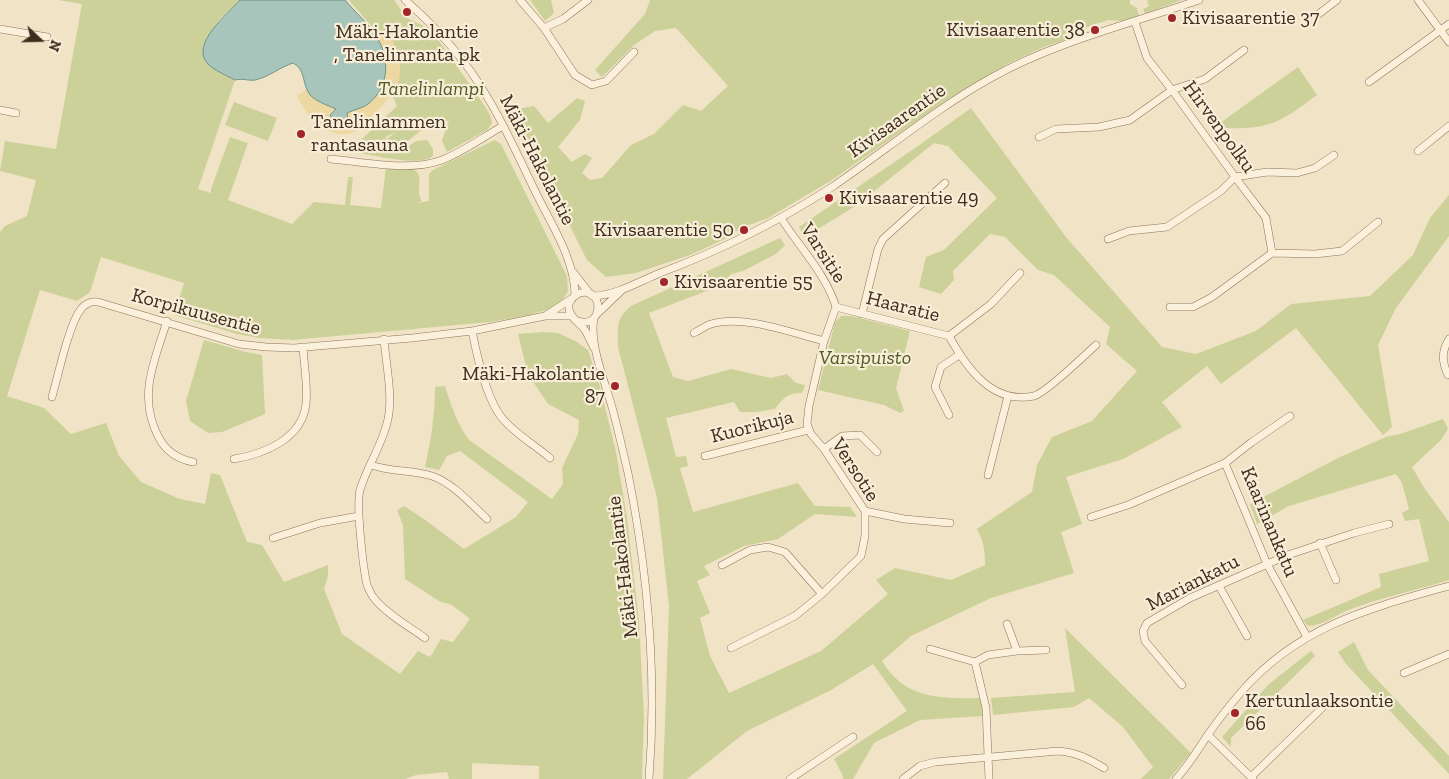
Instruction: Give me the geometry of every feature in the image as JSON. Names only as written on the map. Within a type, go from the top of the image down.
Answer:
[{"type":"street","name":"Mäki-Hakolantie","points":[[405,0],[439,32],[487,96],[554,229],[572,272],[591,295]]},
{"type":"street","points":[[520,0],[544,28],[576,75],[592,85],[606,81],[634,52]]},
{"type":"street","points":[[544,28],[563,19],[588,0]]},
{"type":"street","name":"Kivisaarentie","points":[[591,295],[606,294],[622,289],[721,249],[781,218],[833,186],[964,94],[990,78],[1048,51],[1199,0]]},
{"type":"street","points":[[1316,16],[1337,0]]},
{"type":"street","points":[[1418,0],[1449,42]]},
{"type":"street","name":"Hirvenpolku","points":[[1135,22],[1146,58],[1172,90],[1266,218],[1272,253]]},
{"type":"street","points":[[1369,82],[1449,24]]},
{"type":"street","points":[[0,29],[47,37]]},
{"type":"street","points":[[1039,137],[1056,129],[1099,127],[1130,120],[1172,90],[1205,79],[1244,50]]},
{"type":"street","points":[[0,110],[16,113]]},
{"type":"street","points":[[331,159],[410,166],[425,164],[442,160],[503,126]]},
{"type":"street","points":[[1418,151],[1449,126]]},
{"type":"street","points":[[1108,239],[1129,231],[1168,227],[1221,191],[1235,177],[1267,172],[1297,173],[1315,168],[1334,155]]},
{"type":"street","points":[[862,314],[878,249],[883,239],[945,183]]},
{"type":"street","name":"Varsitie","points":[[781,218],[826,284],[836,307]]},
{"type":"street","points":[[1170,307],[1193,307],[1212,297],[1272,253],[1315,254],[1342,251],[1378,222]]},
{"type":"street","name":"Mäki-Hakolantie","points":[[572,272],[573,298]]},
{"type":"street","points":[[949,336],[990,304],[1020,274]]},
{"type":"street","name":"Kivisaarentie","points":[[595,317],[622,289]]},
{"type":"street","points":[[582,293],[591,295],[596,299],[599,307],[595,317],[585,322],[574,318],[569,308],[573,298],[582,293]]},
{"type":"street","name":"Korpikuusentie","points":[[545,316],[573,298]]},
{"type":"street","name":"Korpikuusentie","points":[[52,397],[72,326],[80,310],[88,303],[98,302],[239,344],[266,347],[303,347],[472,331],[545,316],[574,318]]},
{"type":"street","name":"Haaratie","points":[[836,307],[949,336],[959,354],[975,375],[989,386],[1008,396],[1035,396],[1067,372],[1096,345]]},
{"type":"street","name":"Versotie","points":[[731,648],[795,616],[822,594],[861,556],[865,528],[865,511],[824,449],[808,430],[807,424],[809,406],[824,341],[836,307]]},
{"type":"street","name":"Mäki-Hakolantie","points":[[595,317],[592,328],[628,474],[644,584],[651,682],[649,779]]},
{"type":"street","name":"Mäki-Hakolantie","points":[[574,318],[586,333],[598,355]]},
{"type":"street","points":[[694,333],[710,324],[742,320],[824,341]]},
{"type":"street","points":[[167,322],[147,390],[149,412],[162,443],[178,457],[193,462]]},
{"type":"street","points":[[472,331],[479,363],[490,396],[501,418],[550,458]]},
{"type":"street","points":[[1448,375],[1442,356],[1449,339]]},
{"type":"street","points":[[384,340],[390,403],[389,418],[359,493],[359,516],[368,587],[374,599],[381,606],[425,638]]},
{"type":"street","points":[[234,459],[243,458],[283,442],[294,431],[306,405],[303,347]]},
{"type":"street","points":[[949,415],[935,387],[942,367],[959,354]]},
{"type":"street","points":[[988,475],[1008,396]]},
{"type":"street","name":"Kaarinankatu","points":[[1290,416],[1225,463],[1267,564],[1307,637]]},
{"type":"street","name":"Kuorikuja","points":[[705,456],[808,430]]},
{"type":"street","points":[[824,449],[842,436],[860,435],[876,452]]},
{"type":"street","points":[[1091,517],[1128,505],[1225,463]]},
{"type":"street","points":[[371,465],[383,470],[430,476],[441,480],[487,519]]},
{"type":"street","points":[[865,511],[904,519],[950,523]]},
{"type":"street","points":[[273,538],[320,523],[359,516]]},
{"type":"street","name":"Mariankatu","points":[[1182,685],[1145,641],[1143,631],[1147,623],[1190,598],[1295,552],[1389,524]]},
{"type":"street","points":[[1320,543],[1336,580]]},
{"type":"street","points":[[722,565],[750,550],[768,547],[784,552],[822,594]]},
{"type":"street","points":[[1219,586],[1247,636]]},
{"type":"street","points":[[1176,779],[1187,767],[1208,734],[1243,690],[1261,672],[1307,637],[1352,615],[1390,602],[1449,586]]},
{"type":"street","points":[[1007,624],[1017,651]]},
{"type":"street","points":[[930,649],[975,662],[988,654],[1046,650]]},
{"type":"street","points":[[1404,673],[1449,654]]},
{"type":"street","points":[[975,662],[986,708],[989,779]]},
{"type":"street","points":[[1208,734],[1252,778],[1323,707]]},
{"type":"street","points":[[790,779],[853,737]]},
{"type":"street","points":[[903,779],[920,766],[935,762],[1058,751],[1080,755],[1104,768]]},
{"type":"green space","points":[[58,0],[240,0],[220,19],[206,39],[219,71],[235,80],[198,189],[211,193],[230,137],[248,143],[228,200],[292,224],[314,202],[345,205],[348,177],[353,177],[350,205],[381,208],[386,168],[405,168],[416,171],[422,201],[417,203],[429,201],[429,174],[433,170],[495,140],[501,144],[567,276],[568,291],[563,300],[547,310],[490,322],[293,340],[259,338],[237,334],[174,315],[184,283],[101,257],[90,292],[77,301],[40,290],[7,396],[44,408],[71,434],[106,423],[119,456],[141,482],[180,499],[205,504],[211,473],[220,475],[247,542],[262,545],[284,582],[328,565],[328,576],[324,589],[342,634],[400,674],[418,651],[430,657],[441,639],[453,642],[470,619],[452,605],[439,601],[405,579],[403,525],[397,510],[404,506],[464,549],[516,517],[528,502],[460,451],[447,456],[439,470],[425,467],[432,427],[435,387],[445,386],[458,421],[469,440],[552,499],[563,484],[562,468],[578,434],[579,420],[548,404],[528,374],[518,334],[558,333],[577,342],[588,350],[600,387],[616,452],[627,518],[639,621],[644,716],[642,779],[539,779],[539,766],[472,763],[472,779],[449,779],[447,772],[416,775],[405,779],[0,779],[0,232],[5,226],[27,216],[36,180],[0,171],[5,141],[56,149],[82,4]]},
{"type":"green space","name":"Tanelinlampi","points":[[349,0],[394,0],[407,18],[422,25],[439,41],[490,115],[492,123],[487,130],[447,152],[442,141],[449,120],[440,126],[429,124],[404,144],[390,149],[387,139],[397,131],[386,137],[385,145],[391,150],[402,151],[416,141],[427,140],[433,149],[433,156],[418,161],[398,160],[360,153],[356,149],[360,141],[397,106],[392,95],[399,79],[387,31],[379,35]]},
{"type":"green space","points":[[530,0],[551,0],[554,13],[545,21]]},
{"type":"green space","points":[[650,0],[1130,0],[1130,4],[1137,8],[1139,16],[1122,21],[1108,20],[1087,27],[1073,37],[1044,47],[1007,64],[942,103],[832,180],[768,218],[741,228],[723,240],[690,255],[636,273],[606,277],[587,260],[512,110],[534,106],[548,123],[577,98],[585,101],[580,120],[558,147],[572,162],[585,154],[592,158],[582,173],[590,180],[602,178],[631,145],[654,134],[683,105],[701,111],[728,86],[676,28],[655,31],[634,45],[602,77],[595,70],[645,14]]},
{"type":"green space","points":[[1147,0],[1182,0],[1145,14],[1143,9],[1149,6]]},
{"type":"green space","points":[[1298,67],[1317,95],[1305,104],[1275,122],[1265,125],[1225,128],[1220,123]]},
{"type":"green space","points":[[234,102],[277,118],[268,141],[225,125]]},
{"type":"green space","points":[[971,108],[1066,237],[1162,347],[1196,354],[1256,331],[1291,304],[1370,296],[1413,255],[1430,218],[1449,195],[1449,236],[1396,308],[1378,345],[1392,427],[1383,435],[1296,328],[1221,384],[1207,366],[1162,402],[1182,427],[1123,459],[1066,477],[1082,524],[1061,532],[1074,573],[991,598],[911,636],[882,661],[891,674],[913,690],[938,697],[980,698],[983,716],[920,720],[874,743],[853,779],[843,779],[834,759],[907,711],[873,664],[831,690],[747,731],[687,779],[663,779],[669,606],[657,498],[618,347],[618,324],[622,315],[631,306],[780,238],[785,245],[776,254],[743,271],[731,274],[722,285],[649,313],[673,377],[688,381],[731,369],[771,378],[787,374],[796,383],[805,385],[802,393],[786,397],[775,409],[740,412],[734,402],[666,418],[676,457],[686,456],[688,466],[680,468],[693,512],[798,483],[815,506],[850,507],[857,517],[815,514],[778,539],[744,546],[704,566],[710,575],[697,581],[710,613],[700,618],[710,656],[729,693],[821,651],[888,594],[876,580],[895,568],[951,580],[985,565],[984,547],[977,529],[1032,492],[1037,465],[1052,437],[1092,421],[1137,371],[1106,344],[1110,327],[1054,275],[1038,270],[1005,237],[990,234],[953,271],[954,280],[941,294],[919,287],[926,257],[944,250],[997,198],[948,146],[934,143],[857,205],[805,237],[799,227]]},
{"type":"green space","name":"Varsipuisto","points":[[841,316],[852,316],[910,331],[896,388],[904,411],[900,413],[884,405],[818,390],[835,322]]},
{"type":"green space","points":[[204,340],[262,355],[265,414],[222,432],[208,433],[190,421],[186,401]]},
{"type":"green space","points":[[1443,419],[1448,429],[1441,440],[1412,467],[1449,522],[1449,580],[1363,605],[1319,624],[1308,626],[1303,620],[1381,587],[1379,574],[1429,561],[1419,519],[1405,521],[1402,513],[1409,509],[1402,483],[1396,474],[1289,506],[1257,524],[1250,504],[1338,458],[1386,437]]},
{"type":"green space","points":[[1065,628],[1191,753],[1169,779],[1141,779],[1153,767],[1123,727],[1089,698],[1074,707],[993,715],[991,698],[1075,692]]},
{"type":"green space","points":[[1354,642],[1368,670],[1449,756],[1449,774],[1346,664],[1338,652]]},
{"type":"green space","points":[[1311,651],[1315,656],[1231,738],[1231,747],[1222,737],[1269,684]]},
{"type":"sand","points":[[388,31],[396,48],[400,73],[396,87],[380,108],[360,128],[345,134],[337,134],[328,130],[312,119],[297,96],[306,89],[318,101],[347,113],[369,104],[384,53],[376,36]]},
{"type":"water","name":"Tanelinlampi","points":[[240,0],[345,0],[373,31],[384,53],[386,72],[384,81],[375,97],[366,105],[347,113],[348,120],[337,123],[333,122],[330,115],[336,109],[310,95],[300,69],[293,63],[265,77],[252,80],[235,80],[214,69],[203,56],[203,47],[213,29]]},
{"type":"place","name":"Mäki-Hakolantie , Tanelinranta pk","points":[[407,12]]},
{"type":"place","name":"Kivisaarentie 37","points":[[1172,18]]},
{"type":"place","name":"Kivisaarentie 38","points":[[1095,30]]},
{"type":"place","name":"Tanelinlammen rantasauna","points":[[301,134]]},
{"type":"place","name":"Kivisaarentie 49","points":[[829,198]]},
{"type":"place","name":"Kivisaarentie 50","points":[[744,230]]},
{"type":"place","name":"Kivisaarentie 55","points":[[664,282]]},
{"type":"place","name":"Mäki-Hakolantie 87","points":[[615,386]]},
{"type":"place","name":"Kertunlaaksontie 66","points":[[1235,713]]}]
